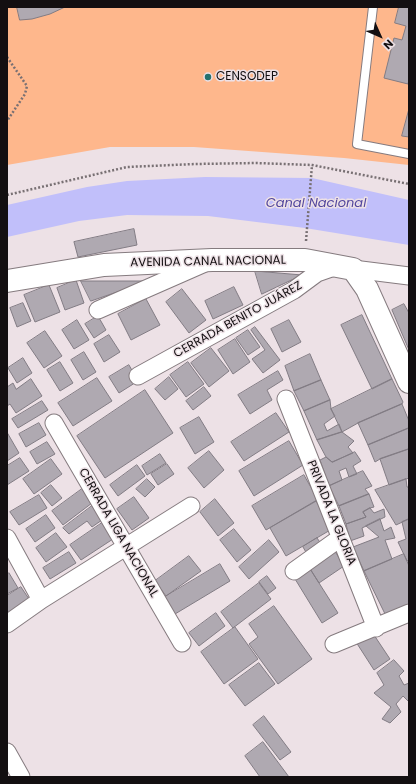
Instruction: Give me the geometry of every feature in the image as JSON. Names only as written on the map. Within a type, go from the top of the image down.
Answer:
[{"type":"street","name":"AVENIDA CANAL NACIONAL","points":[[7,281],[104,265],[212,260],[305,260],[409,276]]},
{"type":"street","points":[[98,310],[212,260]]},
{"type":"street","points":[[345,267],[367,289],[409,382]]},
{"type":"street","name":"CERRADA BENITO JUÁREZ","points":[[138,376],[294,290],[318,273],[345,267]]},
{"type":"street","name":"PRIVADA LA GLORIA","points":[[286,399],[376,628]]},
{"type":"street","name":"CERRADA LIGA NACIONAL","points":[[54,423],[182,642]]},
{"type":"street","points":[[7,624],[41,600],[191,506]]},
{"type":"street","points":[[7,538],[41,600]]},
{"type":"street","points":[[294,571],[340,538]]},
{"type":"street","points":[[334,644],[409,614]]},
{"type":"street","points":[[7,752],[20,777]]},
{"type":"lane","points":[[373,7],[357,144],[409,154]]},
{"type":"path","points":[[7,57],[28,86],[25,94],[7,121]]},
{"type":"path","points":[[7,196],[127,167],[256,163],[312,165],[409,184]]},
{"type":"path","points":[[306,235],[312,165]]},
{"type":"shaded area","name":"CENSODEP","points":[[7,7],[409,7],[409,165],[344,158],[194,147],[110,147],[7,165]]},
{"type":"water","name":"Canal Nacional","points":[[205,177],[312,178],[409,200],[409,245],[305,228],[208,216],[127,215],[79,221],[7,237],[7,205],[87,187],[127,181]]},
{"type":"building","points":[[17,7],[65,7],[50,14],[32,19],[20,20]]},
{"type":"building","points":[[399,7],[409,7],[408,84],[384,78],[394,38],[402,40],[406,26],[395,23]]},
{"type":"building","points":[[409,109],[409,137],[402,136]]},
{"type":"building","points":[[134,229],[137,245],[78,257],[74,242]]},
{"type":"building","points":[[255,271],[302,275],[262,294]]},
{"type":"building","points":[[76,280],[84,303],[65,310],[57,288]]},
{"type":"building","points":[[81,281],[149,281],[91,301]]},
{"type":"building","points":[[49,285],[60,312],[35,322],[24,295]]},
{"type":"building","points":[[234,287],[243,305],[213,319],[205,301]]},
{"type":"building","points":[[182,289],[206,320],[189,333],[166,302]]},
{"type":"building","points":[[146,299],[160,325],[131,340],[118,314]]},
{"type":"building","points":[[23,303],[31,321],[17,327],[10,308]]},
{"type":"building","points":[[404,304],[409,313],[409,350],[392,310]]},
{"type":"building","points":[[362,315],[392,379],[372,389],[341,325]]},
{"type":"building","points":[[98,316],[106,330],[94,338],[85,324]]},
{"type":"building","points":[[77,320],[89,340],[74,349],[62,330]]},
{"type":"building","points":[[289,320],[301,342],[282,352],[271,329]]},
{"type":"building","points":[[255,327],[280,360],[263,373],[252,359],[265,350],[251,330]]},
{"type":"building","points":[[248,330],[260,347],[248,355],[236,338]]},
{"type":"building","points":[[45,331],[62,356],[44,368],[27,343]]},
{"type":"building","points":[[109,335],[120,352],[104,362],[94,344]]},
{"type":"building","points":[[235,339],[250,362],[233,374],[218,350]]},
{"type":"building","points":[[211,348],[229,371],[209,387],[191,363]]},
{"type":"building","points":[[84,352],[96,372],[83,380],[71,360]]},
{"type":"building","points":[[310,354],[321,380],[294,391],[285,366]]},
{"type":"building","points":[[23,358],[32,373],[17,383],[8,368]]},
{"type":"building","points":[[60,362],[73,383],[60,391],[47,370]]},
{"type":"building","points":[[188,362],[204,384],[186,397],[170,375]]},
{"type":"building","points":[[129,365],[138,381],[119,393],[109,377]]},
{"type":"building","points":[[278,371],[283,380],[267,390],[272,400],[250,414],[238,395]]},
{"type":"building","points":[[169,377],[178,389],[165,400],[155,389]]},
{"type":"building","points":[[97,378],[112,401],[73,426],[58,403]]},
{"type":"building","points":[[31,379],[42,396],[16,413],[10,404],[7,406],[7,387],[13,383],[16,389]]},
{"type":"building","points":[[392,379],[403,402],[402,404],[358,423],[342,432],[331,409]]},
{"type":"building","points":[[321,380],[330,400],[304,411],[294,391]]},
{"type":"building","points":[[204,387],[211,396],[193,410],[186,401]]},
{"type":"building","points":[[145,390],[173,433],[105,478],[77,436]]},
{"type":"building","points":[[330,400],[331,409],[335,416],[324,424],[327,431],[339,424],[342,432],[317,440],[304,411]]},
{"type":"building","points":[[42,401],[48,410],[18,428],[12,419]]},
{"type":"building","points":[[402,404],[409,421],[409,428],[368,445],[358,423]]},
{"type":"building","points":[[276,413],[289,432],[244,461],[231,442]]},
{"type":"building","points":[[199,417],[214,442],[195,454],[180,428]]},
{"type":"building","points":[[39,423],[46,435],[26,447],[19,434]]},
{"type":"building","points":[[409,428],[409,449],[375,462],[368,445]]},
{"type":"building","points":[[342,432],[354,441],[348,447],[353,453],[332,462],[326,457],[317,440]]},
{"type":"building","points":[[8,434],[19,453],[7,461],[7,435]]},
{"type":"building","points":[[289,441],[303,465],[254,496],[239,471]]},
{"type":"building","points":[[47,442],[55,454],[37,464],[30,452]]},
{"type":"building","points":[[409,449],[409,478],[389,485],[380,459]]},
{"type":"building","points":[[209,451],[224,470],[204,488],[188,468]]},
{"type":"building","points":[[355,452],[361,461],[353,466],[357,474],[349,477],[346,468],[339,471],[342,480],[329,486],[320,460],[326,457],[332,462]]},
{"type":"building","points":[[160,454],[166,463],[147,475],[142,466]]},
{"type":"building","points":[[20,458],[29,471],[7,485],[7,466]]},
{"type":"building","points":[[51,459],[62,474],[34,494],[23,479]]},
{"type":"building","points":[[167,464],[174,474],[158,485],[151,474]]},
{"type":"building","points":[[137,465],[145,476],[118,496],[110,485]]},
{"type":"building","points":[[363,471],[372,486],[365,489],[369,494],[339,506],[329,486]]},
{"type":"building","points":[[304,475],[318,500],[266,530],[252,506]]},
{"type":"building","points":[[147,479],[155,487],[145,497],[136,489]]},
{"type":"building","points":[[406,479],[407,487],[409,487],[409,519],[396,525],[375,490]]},
{"type":"building","points":[[51,485],[62,498],[52,506],[41,493]]},
{"type":"building","points":[[82,489],[92,503],[63,525],[52,511]]},
{"type":"building","points":[[369,494],[374,507],[363,512],[366,517],[346,524],[339,506]]},
{"type":"building","points":[[39,495],[47,508],[19,525],[10,512]]},
{"type":"building","points":[[134,497],[149,518],[132,530],[117,509]]},
{"type":"building","points":[[215,499],[234,523],[218,536],[200,512]]},
{"type":"building","points":[[316,501],[332,529],[286,556],[270,528]]},
{"type":"building","points":[[92,506],[102,520],[92,527],[87,521],[69,534],[63,528]]},
{"type":"building","points":[[370,508],[374,513],[384,509],[385,517],[362,528],[364,536],[350,541],[346,524],[366,517],[363,512]]},
{"type":"building","points":[[46,515],[55,528],[35,542],[26,529]]},
{"type":"building","points":[[380,519],[384,531],[391,527],[395,538],[385,540],[392,559],[364,571],[353,547],[379,537],[366,526]]},
{"type":"building","points":[[409,519],[409,560],[407,561],[398,542],[406,539],[402,522]]},
{"type":"building","points":[[102,523],[113,539],[81,560],[70,545]]},
{"type":"building","points":[[234,529],[251,550],[237,562],[220,540]]},
{"type":"building","points":[[56,533],[67,547],[46,562],[36,548]]},
{"type":"building","points":[[317,538],[322,545],[307,554],[303,547]]},
{"type":"building","points":[[269,540],[279,552],[249,579],[239,567]]},
{"type":"building","points":[[333,548],[344,566],[319,583],[307,564]]},
{"type":"building","points":[[69,552],[76,563],[50,579],[43,568]]},
{"type":"building","points":[[404,554],[409,566],[409,610],[387,618],[364,571]]},
{"type":"building","points":[[189,556],[201,571],[166,596],[155,581]]},
{"type":"building","points":[[220,564],[230,581],[175,614],[165,597]]},
{"type":"building","points":[[307,564],[338,613],[322,623],[292,574]]},
{"type":"building","points":[[9,573],[18,588],[7,594],[7,575]]},
{"type":"building","points":[[267,576],[276,588],[268,594],[259,582]]},
{"type":"building","points":[[259,583],[271,599],[233,628],[221,612]]},
{"type":"building","points":[[21,587],[29,599],[7,614],[7,596]]},
{"type":"building","points":[[274,606],[312,659],[278,684],[249,644],[258,637],[249,624]]},
{"type":"building","points":[[216,613],[225,626],[199,646],[189,633]]},
{"type":"building","points":[[235,627],[258,659],[224,684],[201,652]]},
{"type":"building","points":[[372,632],[390,659],[374,670],[356,642]]},
{"type":"building","points":[[394,660],[404,671],[399,676],[404,685],[409,683],[409,702],[403,696],[396,704],[401,712],[390,723],[382,719],[391,707],[374,693],[384,685],[377,673]]},
{"type":"building","points":[[259,663],[275,684],[245,706],[229,685]]},
{"type":"building","points":[[264,716],[291,752],[280,760],[253,725]]},
{"type":"building","points":[[263,742],[289,777],[260,777],[245,756]]},
{"type":"place","name":"CENSODEP","points":[[208,77]]}]
